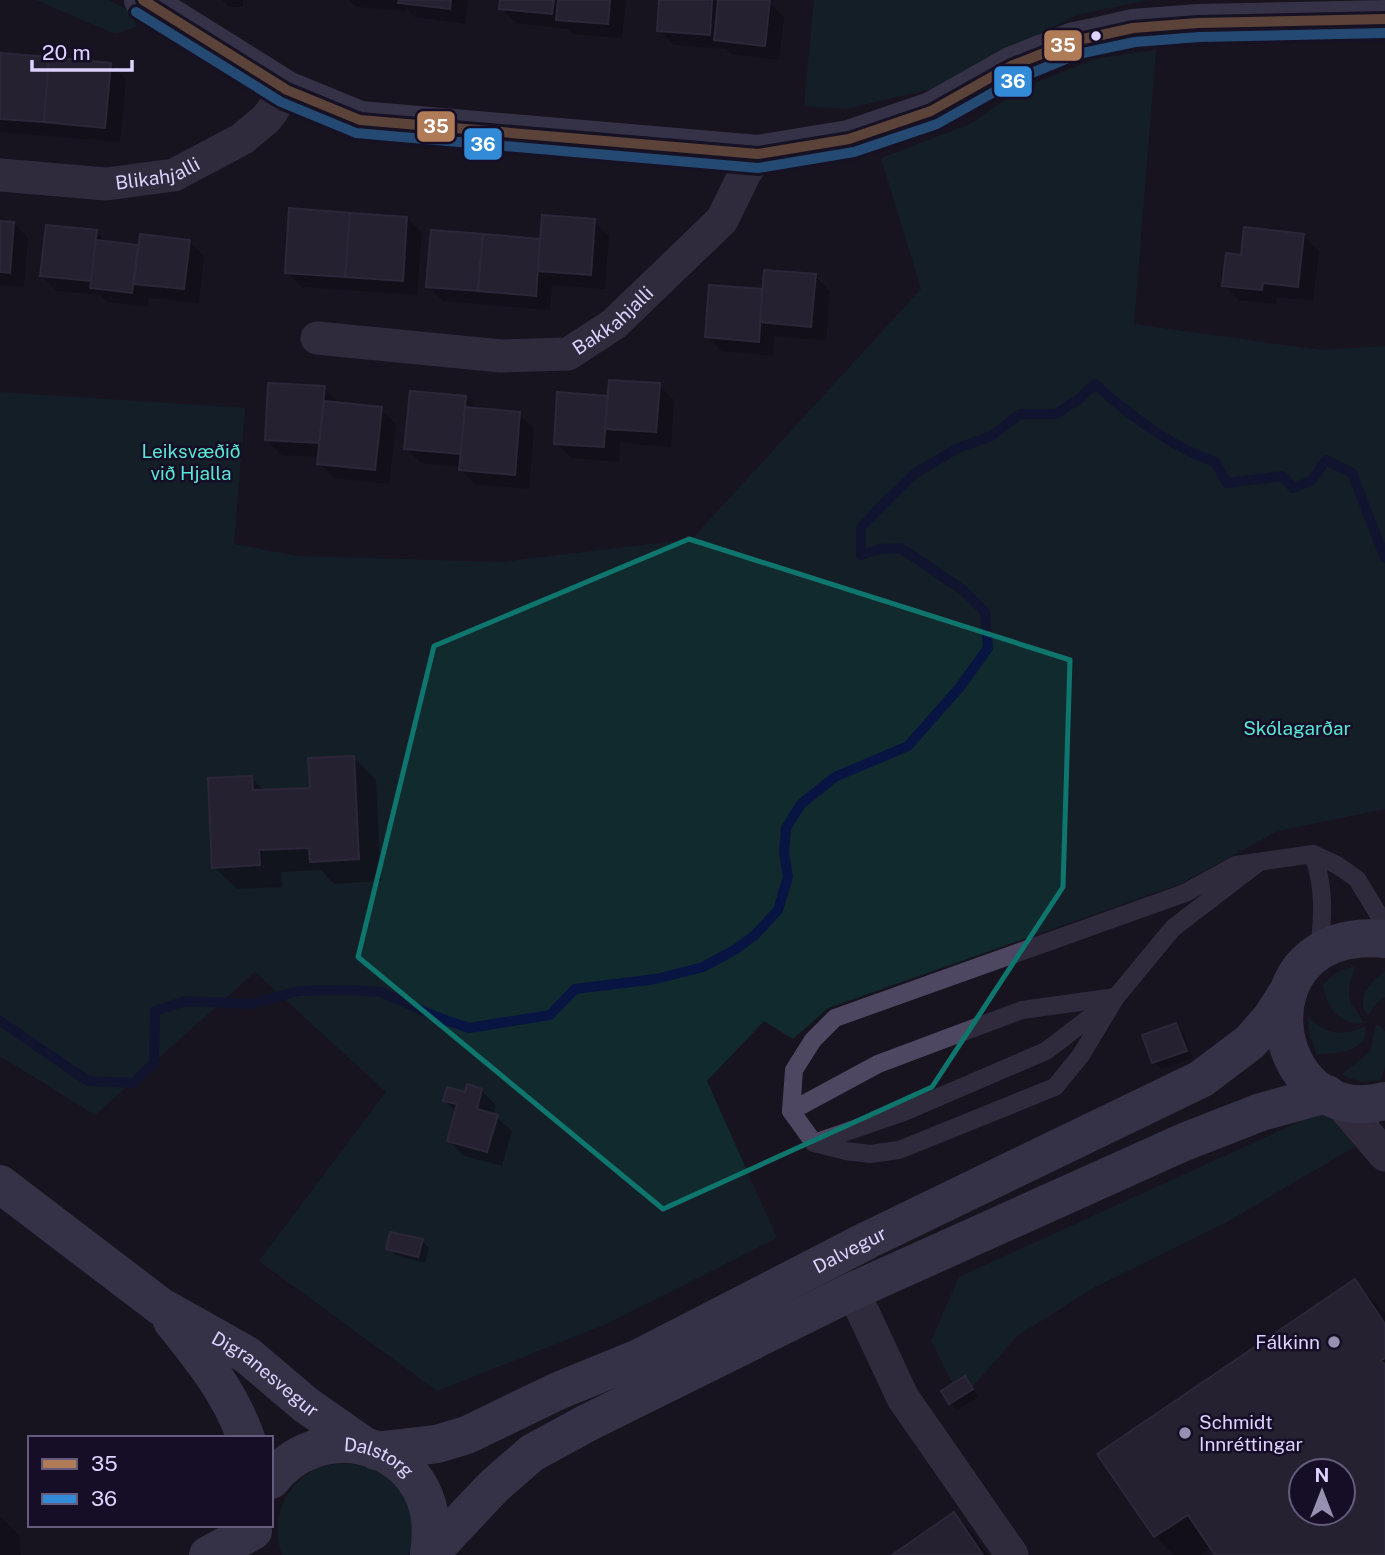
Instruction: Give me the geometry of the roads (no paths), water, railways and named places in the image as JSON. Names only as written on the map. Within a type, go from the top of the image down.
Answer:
[{"type":"street","points":[[144,0],[287,90],[360,120],[758,154],[849,139],[930,111],[1011,66],[1074,41],[1133,28],[1198,23],[1385,19]]},
{"type":"street","name":"Blikahjalli","points":[[0,175],[106,184],[174,175],[242,139],[267,118],[287,90]]},
{"type":"street","name":"Bakkahjalli","points":[[317,338],[501,356],[568,354],[614,324],[722,220],[745,173],[758,154]]},
{"type":"street","points":[[1319,952],[1340,942],[1363,937],[1385,939]]},
{"type":"street","name":"Dalvegur","points":[[371,1449],[437,1444],[467,1435],[558,1391],[641,1357],[868,1240],[1201,1079],[1250,1042],[1271,1018],[1301,969],[1319,952]]},
{"type":"street","points":[[1289,990],[1283,1020],[1287,1049],[1297,1067],[1310,1083],[1332,1097],[1385,1155]]},
{"type":"street","points":[[1332,1097],[1356,1103],[1385,1101]]},
{"type":"street","name":"Dalvegur","points":[[429,1555],[494,1486],[532,1453],[599,1417],[853,1291],[1184,1142],[1261,1112],[1332,1097]]},
{"type":"street","name":"Digranesvegur","points":[[0,1184],[160,1306],[247,1355],[306,1405],[371,1449]]},
{"type":"street","points":[[853,1291],[903,1398],[1012,1555]]},
{"type":"street","name":"Digranesvegur","points":[[160,1306],[214,1373],[239,1418],[245,1436]]},
{"type":"street","name":"Dalstorg","points":[[273,1478],[285,1464],[300,1454],[332,1444],[371,1449],[388,1455],[406,1470],[420,1488],[429,1510],[432,1533],[429,1555]]},
{"type":"street","points":[[208,1555],[255,1537]]},
{"type":"lane","points":[[1258,863],[1173,928],[1116,998],[1081,1055],[1055,1087],[899,1150],[870,1154],[814,1143],[791,1111],[794,1070],[813,1040],[835,1018],[1185,893],[1236,865],[1313,854],[1337,865],[1357,879],[1385,925]]},
{"type":"lane","points":[[1313,854],[1323,891],[1324,909],[1319,952]]},
{"type":"lane","points":[[791,1111],[878,1064],[1022,1010],[1116,998]]},
{"type":"lane","points":[[814,1143],[904,1112],[1046,1051],[1116,998]]},
{"type":"waterway","points":[[0,1021],[88,1081],[133,1083],[154,1063],[155,1011],[186,1001],[250,1004],[299,991],[381,992],[469,1028],[550,1015],[575,989],[656,979],[703,967],[736,949],[755,935],[778,910],[788,877],[784,853],[786,828],[801,804],[835,777],[908,746],[960,687],[988,648],[985,612],[964,591],[901,548],[880,549],[861,555],[861,527],[914,474],[956,449],[991,436],[1020,414],[1056,414],[1095,384],[1151,429],[1182,448],[1215,462],[1227,483],[1283,476],[1293,488],[1312,480],[1326,460],[1352,473],[1385,558]]},
{"type":"place","name":"Fálkinn","points":[[1334,1342]]},
{"type":"place","name":"Schmidt Innréttingar","points":[[1185,1433]]},
{"type":"park label","name":"Leiksvæðið við Hjalla","points":[[191,462]]},
{"type":"park label","name":"Skólagarðar","points":[[1297,728]]}]
